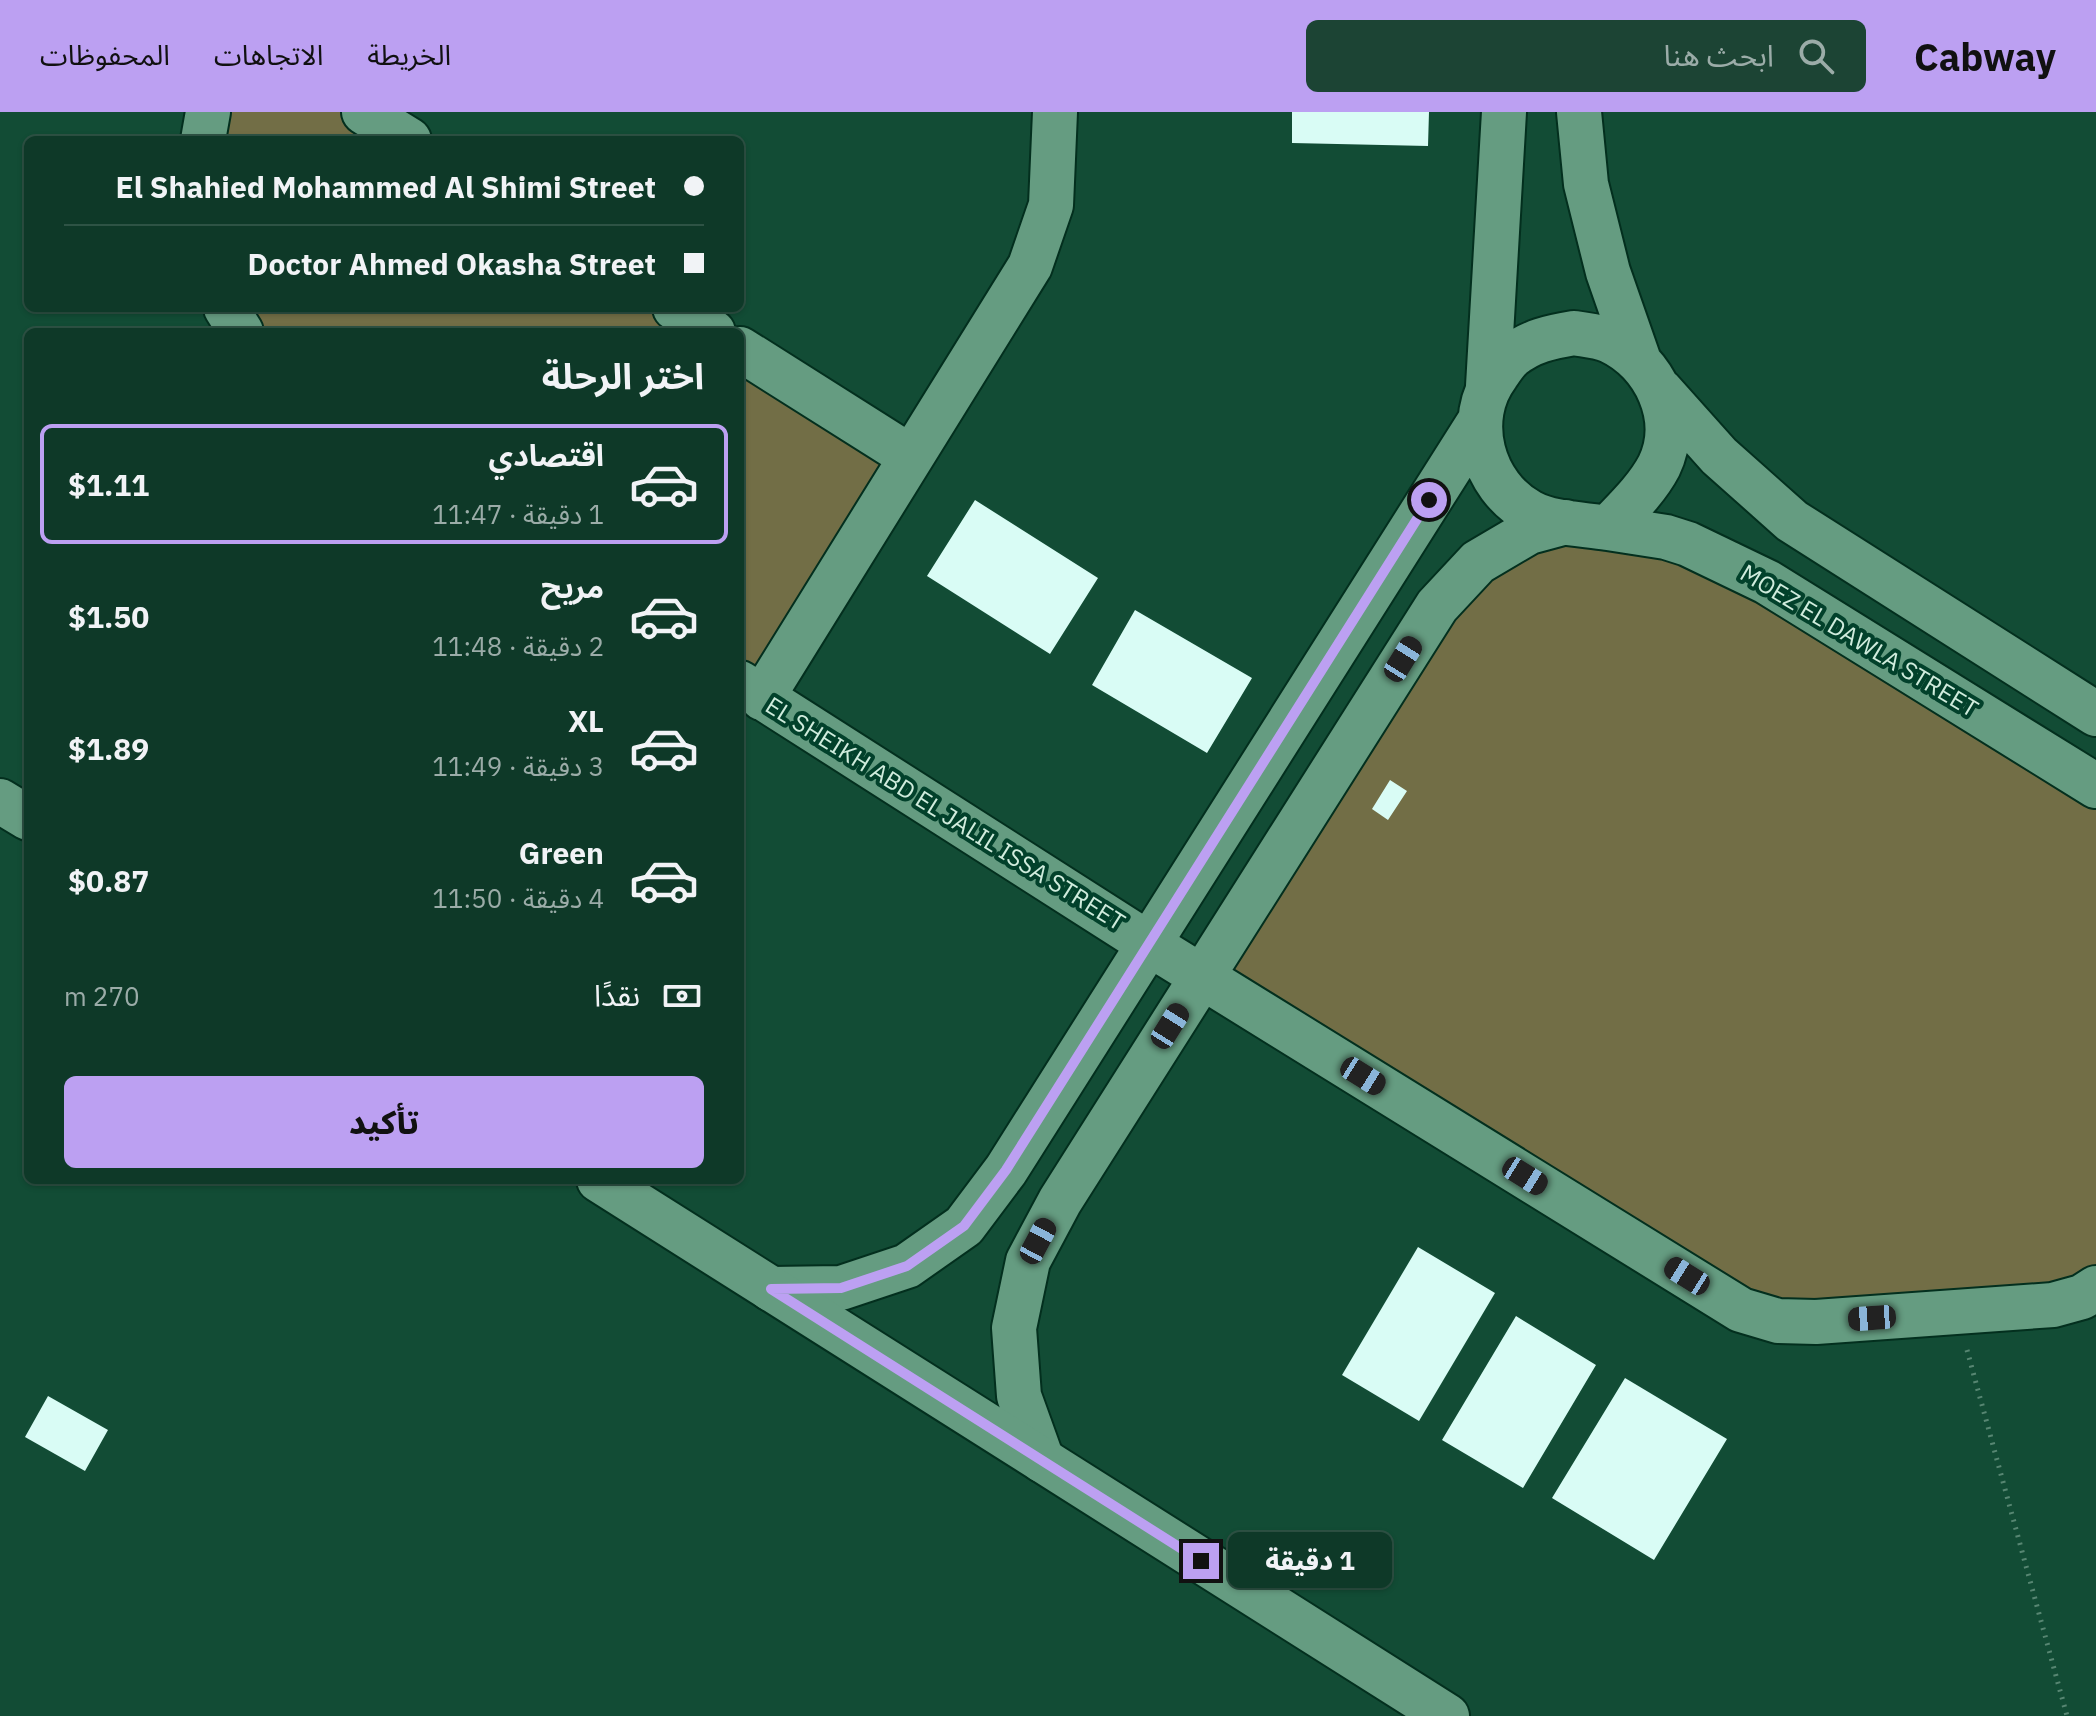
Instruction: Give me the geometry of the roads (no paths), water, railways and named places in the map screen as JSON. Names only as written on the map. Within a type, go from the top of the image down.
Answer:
[{"type":"street","points":[[204,136],[208,112]]},
{"type":"street","points":[[364,112],[403,136]]},
{"type":"street","points":[[751,690],[911,457],[1030,266],[1051,205],[1055,112]]},
{"type":"street","points":[[1504,112],[1484,404],[1484,458],[1502,490],[1531,513],[1608,528],[1639,495],[1660,464],[1668,427],[1608,272],[1586,184],[1579,112]]},
{"type":"street","points":[[681,312],[707,328]]},
{"type":"street","points":[[771,1289],[841,1288],[854,1284],[907,1266],[964,1226],[1006,1170],[1149,944],[1484,404],[1509,357],[1539,339],[1574,333],[1608,340],[1649,374],[1719,456],[1792,521],[2096,714]]},
{"type":"street","points":[[744,352],[911,457]]},
{"type":"street","points":[[1042,1460],[1019,1396],[1014,1328],[1028,1261],[1060,1201],[1437,606],[1478,562],[1529,532],[1566,522]]},
{"type":"street","name":"MOEZ EL DAWLA STREET","points":[[1608,528],[1666,537],[1767,582],[2096,786]]},
{"type":"street","name":"EL SHEIKH ABD EL JALIL ISSA STREET","points":[[751,690],[1149,944],[1741,1310],[1778,1321],[1816,1322],[2053,1305],[2082,1297],[2096,1288]]},
{"type":"street","points":[[0,801],[24,816]]},
{"type":"street","points":[[605,1184],[1447,1716]]}]
